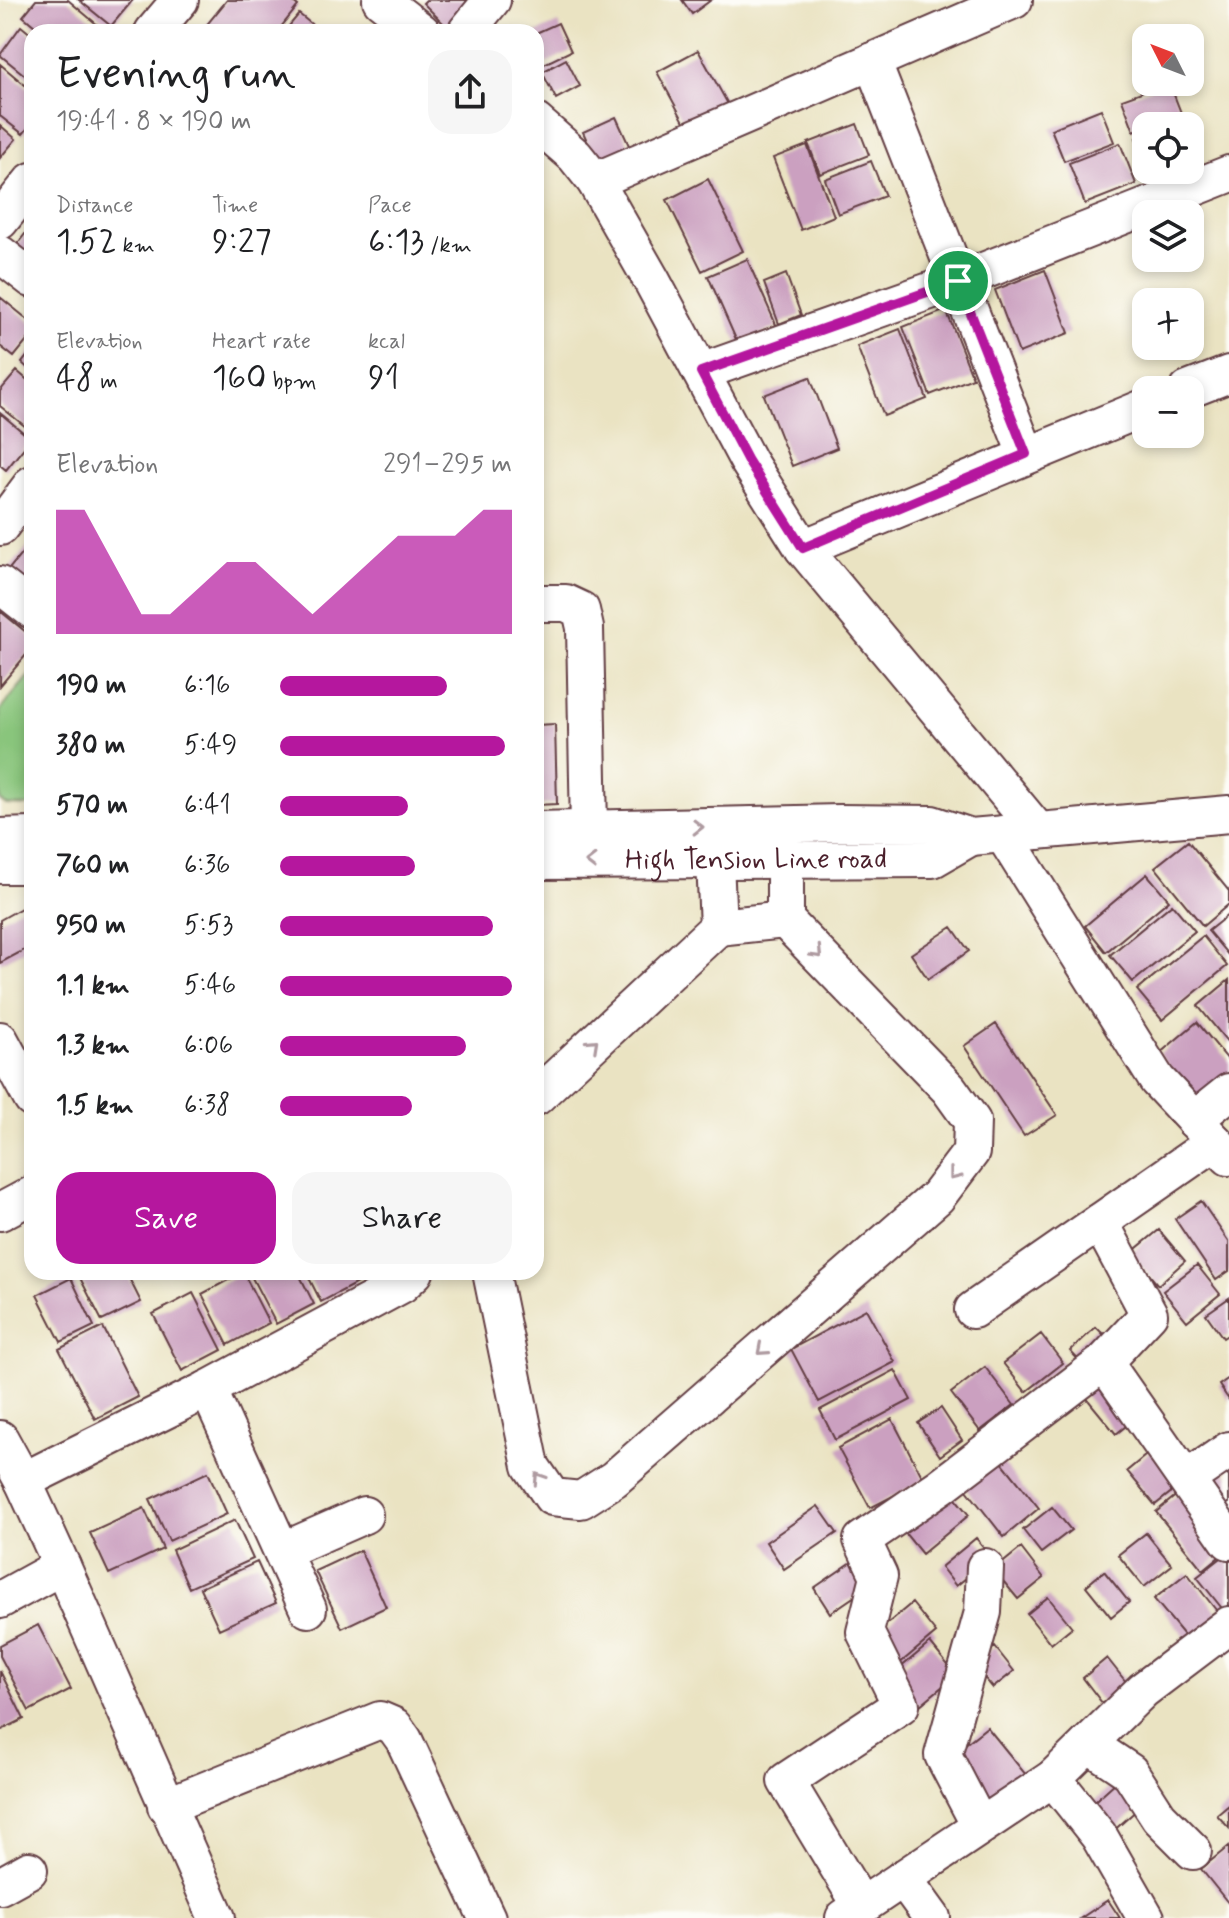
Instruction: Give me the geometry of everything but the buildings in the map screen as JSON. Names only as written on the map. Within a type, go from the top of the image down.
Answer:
[{"type":"street","points":[[160,24],[180,0]]},
{"type":"street","points":[[381,0],[412,24]]},
{"type":"street","points":[[472,24],[492,0]]},
{"type":"street","points":[[595,181],[1014,0]]},
{"type":"street","points":[[872,61],[1026,454]]},
{"type":"street","points":[[544,129],[575,156],[595,181],[748,461],[803,548],[1004,834],[1157,1080],[1213,1140]]},
{"type":"street","points":[[701,372],[958,281],[1229,174]]},
{"type":"street","points":[[0,221],[24,191]]},
{"type":"street","points":[[0,254],[24,273]]},
{"type":"street","points":[[1204,384],[1229,374]]},
{"type":"street","points":[[803,548],[1132,412]]},
{"type":"street","points":[[0,527],[24,495]]},
{"type":"street","points":[[0,585],[24,604]]},
{"type":"street","points":[[544,603],[566,603],[581,610],[585,628],[589,829]]},
{"type":"street","name":"High Tension Line road","points":[[544,830],[840,823],[932,824],[1004,834],[1229,814]]},
{"type":"street","name":"High Tension Line road","points":[[544,861],[933,859],[1004,834]]},
{"type":"street","points":[[0,837],[24,836]]},
{"type":"street","points":[[493,1280],[531,1466],[552,1497],[581,1500],[614,1479],[937,1197],[971,1152],[972,1121],[949,1089],[785,920],[785,860]]},
{"type":"street","points":[[715,861],[718,927]]},
{"type":"street","points":[[0,865],[24,865]]},
{"type":"street","points":[[544,1090],[718,927],[785,920]]},
{"type":"street","points":[[0,1040],[24,1084]]},
{"type":"street","points":[[973,1310],[1213,1140],[1229,1092]]},
{"type":"street","points":[[0,1212],[24,1199]]},
{"type":"street","points":[[1100,1222],[1149,1314],[1104,1362],[941,1486],[862,1540],[879,1576],[865,1632],[901,1705],[786,1781],[856,1913],[1053,1778],[1143,1690],[1229,1625]]},
{"type":"street","points":[[23,1481],[208,1389],[406,1280]]},
{"type":"street","points":[[1104,1362],[1188,1478],[1229,1541]]},
{"type":"street","points":[[208,1389],[308,1609]]},
{"type":"street","points":[[0,1439],[62,1566],[217,1918]]},
{"type":"street","points":[[1188,1478],[1229,1450]]},
{"type":"street","points":[[282,1551],[364,1515]]},
{"type":"street","points":[[0,1600],[62,1566]]},
{"type":"street","points":[[980,1826],[943,1755],[983,1612],[985,1567]]},
{"type":"street","points":[[166,1806],[380,1720],[394,1726],[404,1740],[487,1918]]},
{"type":"street","points":[[1088,1744],[1130,1772],[1159,1817],[1193,1851]]},
{"type":"street","points":[[1053,1778],[1099,1836],[1146,1918]]},
{"type":"street","points":[[903,1878],[932,1918]]},
{"type":"green space","points":[[24,682],[24,806],[6,805],[0,800],[0,710]]},
{"type":"route","points":[[958,281],[1026,454],[803,548],[772,503],[701,372],[958,281]]}]
